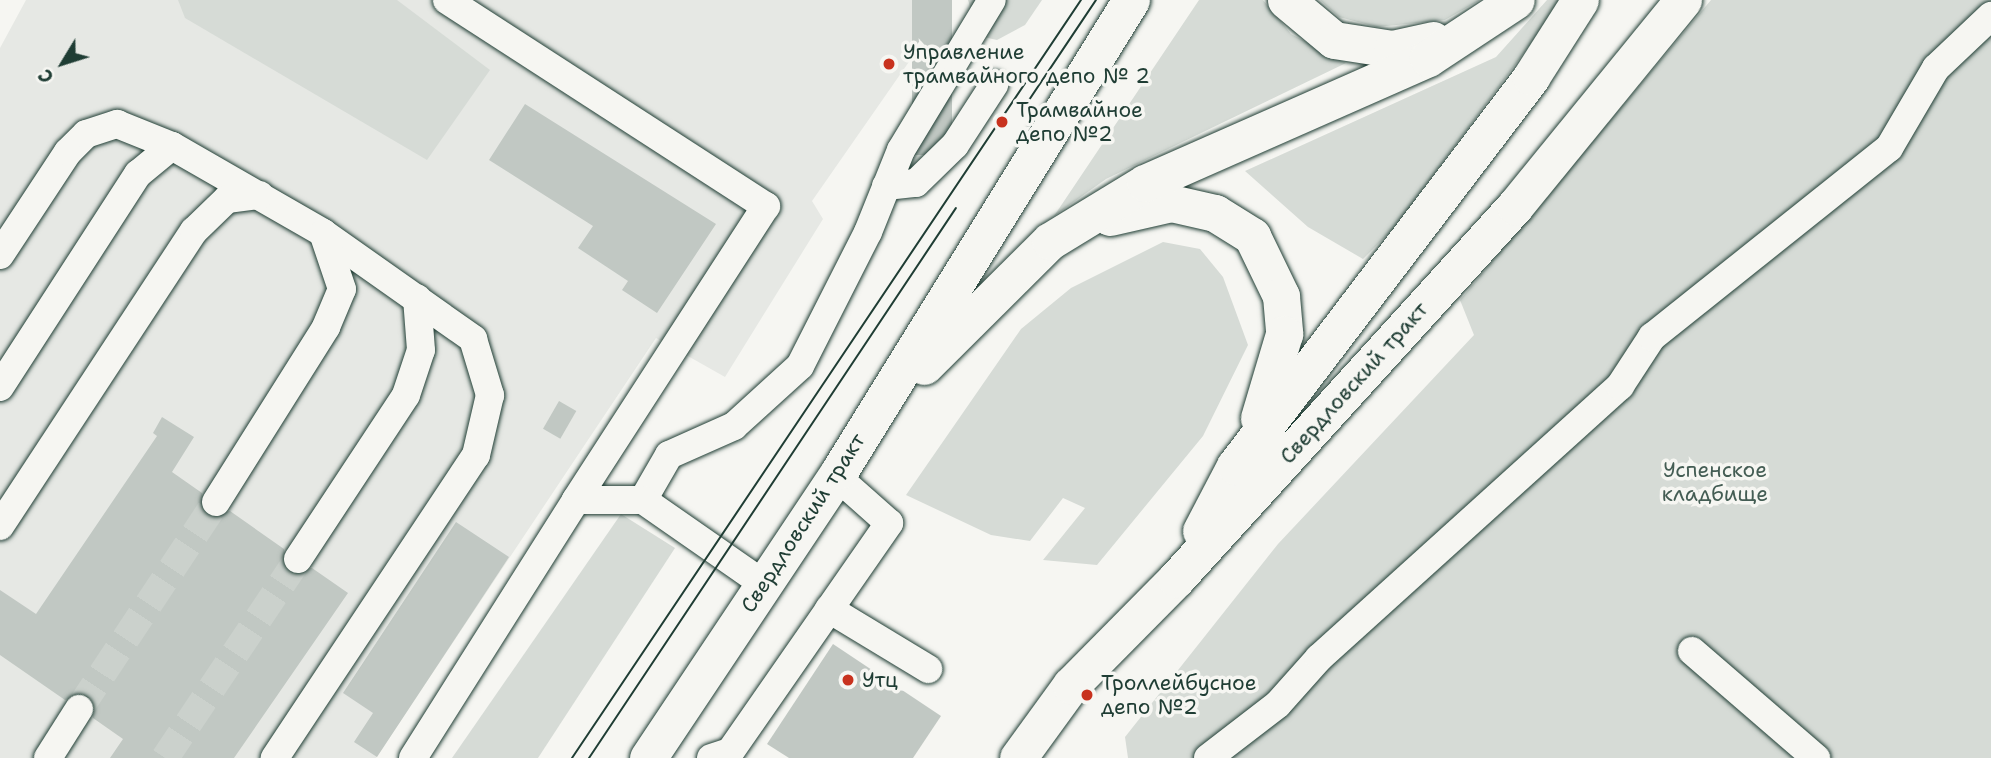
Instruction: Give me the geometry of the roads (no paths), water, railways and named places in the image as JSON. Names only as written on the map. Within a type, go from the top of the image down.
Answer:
[{"type":"main road","name":"Свердловский тракт","points":[[648,758],[838,473],[1130,0]]},
{"type":"main road","points":[[1286,0],[1334,40],[1392,50],[1450,37],[1509,7]]},
{"type":"main road","points":[[1177,579],[1236,466],[1531,77],[1580,0]]},
{"type":"main road","name":"Свердловский тракт","points":[[1018,758],[1045,717],[1177,579],[1515,206],[1683,0]]},
{"type":"main road","points":[[838,473],[943,343],[1050,241],[1145,183],[1428,58],[1509,7]]},
{"type":"main road","name":"Свердловский тракт","points":[[1050,241],[1121,212],[1171,203],[1215,213],[1252,236],[1281,296],[1284,334],[1269,396],[1236,466]]},
{"type":"street","points":[[413,758],[766,206],[447,0]]},
{"type":"street","points":[[643,500],[669,455],[734,426],[800,366],[886,186],[992,0]]},
{"type":"street","points":[[1208,758],[1278,704],[1320,658],[1620,386],[1653,337],[1889,148],[1936,68],[1991,16]]},
{"type":"street","points":[[886,186],[916,183],[955,145],[994,85]]},
{"type":"street","points":[[0,255],[86,134],[117,124],[172,146],[323,233],[473,340],[490,395],[476,455],[275,758]]},
{"type":"street","points":[[0,387],[138,174],[172,146]]},
{"type":"street","points":[[0,526],[194,231],[227,199],[260,195]]},
{"type":"street","points":[[216,502],[326,327],[342,289],[323,233]]},
{"type":"street","points":[[298,559],[406,395],[421,350],[417,298]]},
{"type":"street","points":[[727,756],[889,523],[838,473]]},
{"type":"street","points":[[576,500],[643,500],[764,584]]},
{"type":"street","points":[[829,608],[928,669]]},
{"type":"street","points":[[1692,651],[1816,758]]},
{"type":"street","points":[[48,758],[79,709]]},
{"type":"street","points":[[1038,758],[1045,717]]},
{"type":"tunnel","points":[[79,709],[216,502]]},
{"type":"tunnel","points":[[165,758],[298,559]]},
{"type":"tram line","points":[[572,758],[1081,0]]},
{"type":"tram line","points":[[1023,109],[1096,0]]},
{"type":"tram line","points":[[589,758],[956,208]]},
{"type":"place","name":"Управление трамвайного депо № 2","points":[[889,64]]},
{"type":"place","name":"Трамвайное депо №2","points":[[1002,122]]},
{"type":"place","name":"Утц","points":[[848,680]]},
{"type":"place","name":"Троллейбусное депо №2","points":[[1087,695]]},
{"type":"park label","name":"Успенское кладбище","points":[[1715,482]]}]
